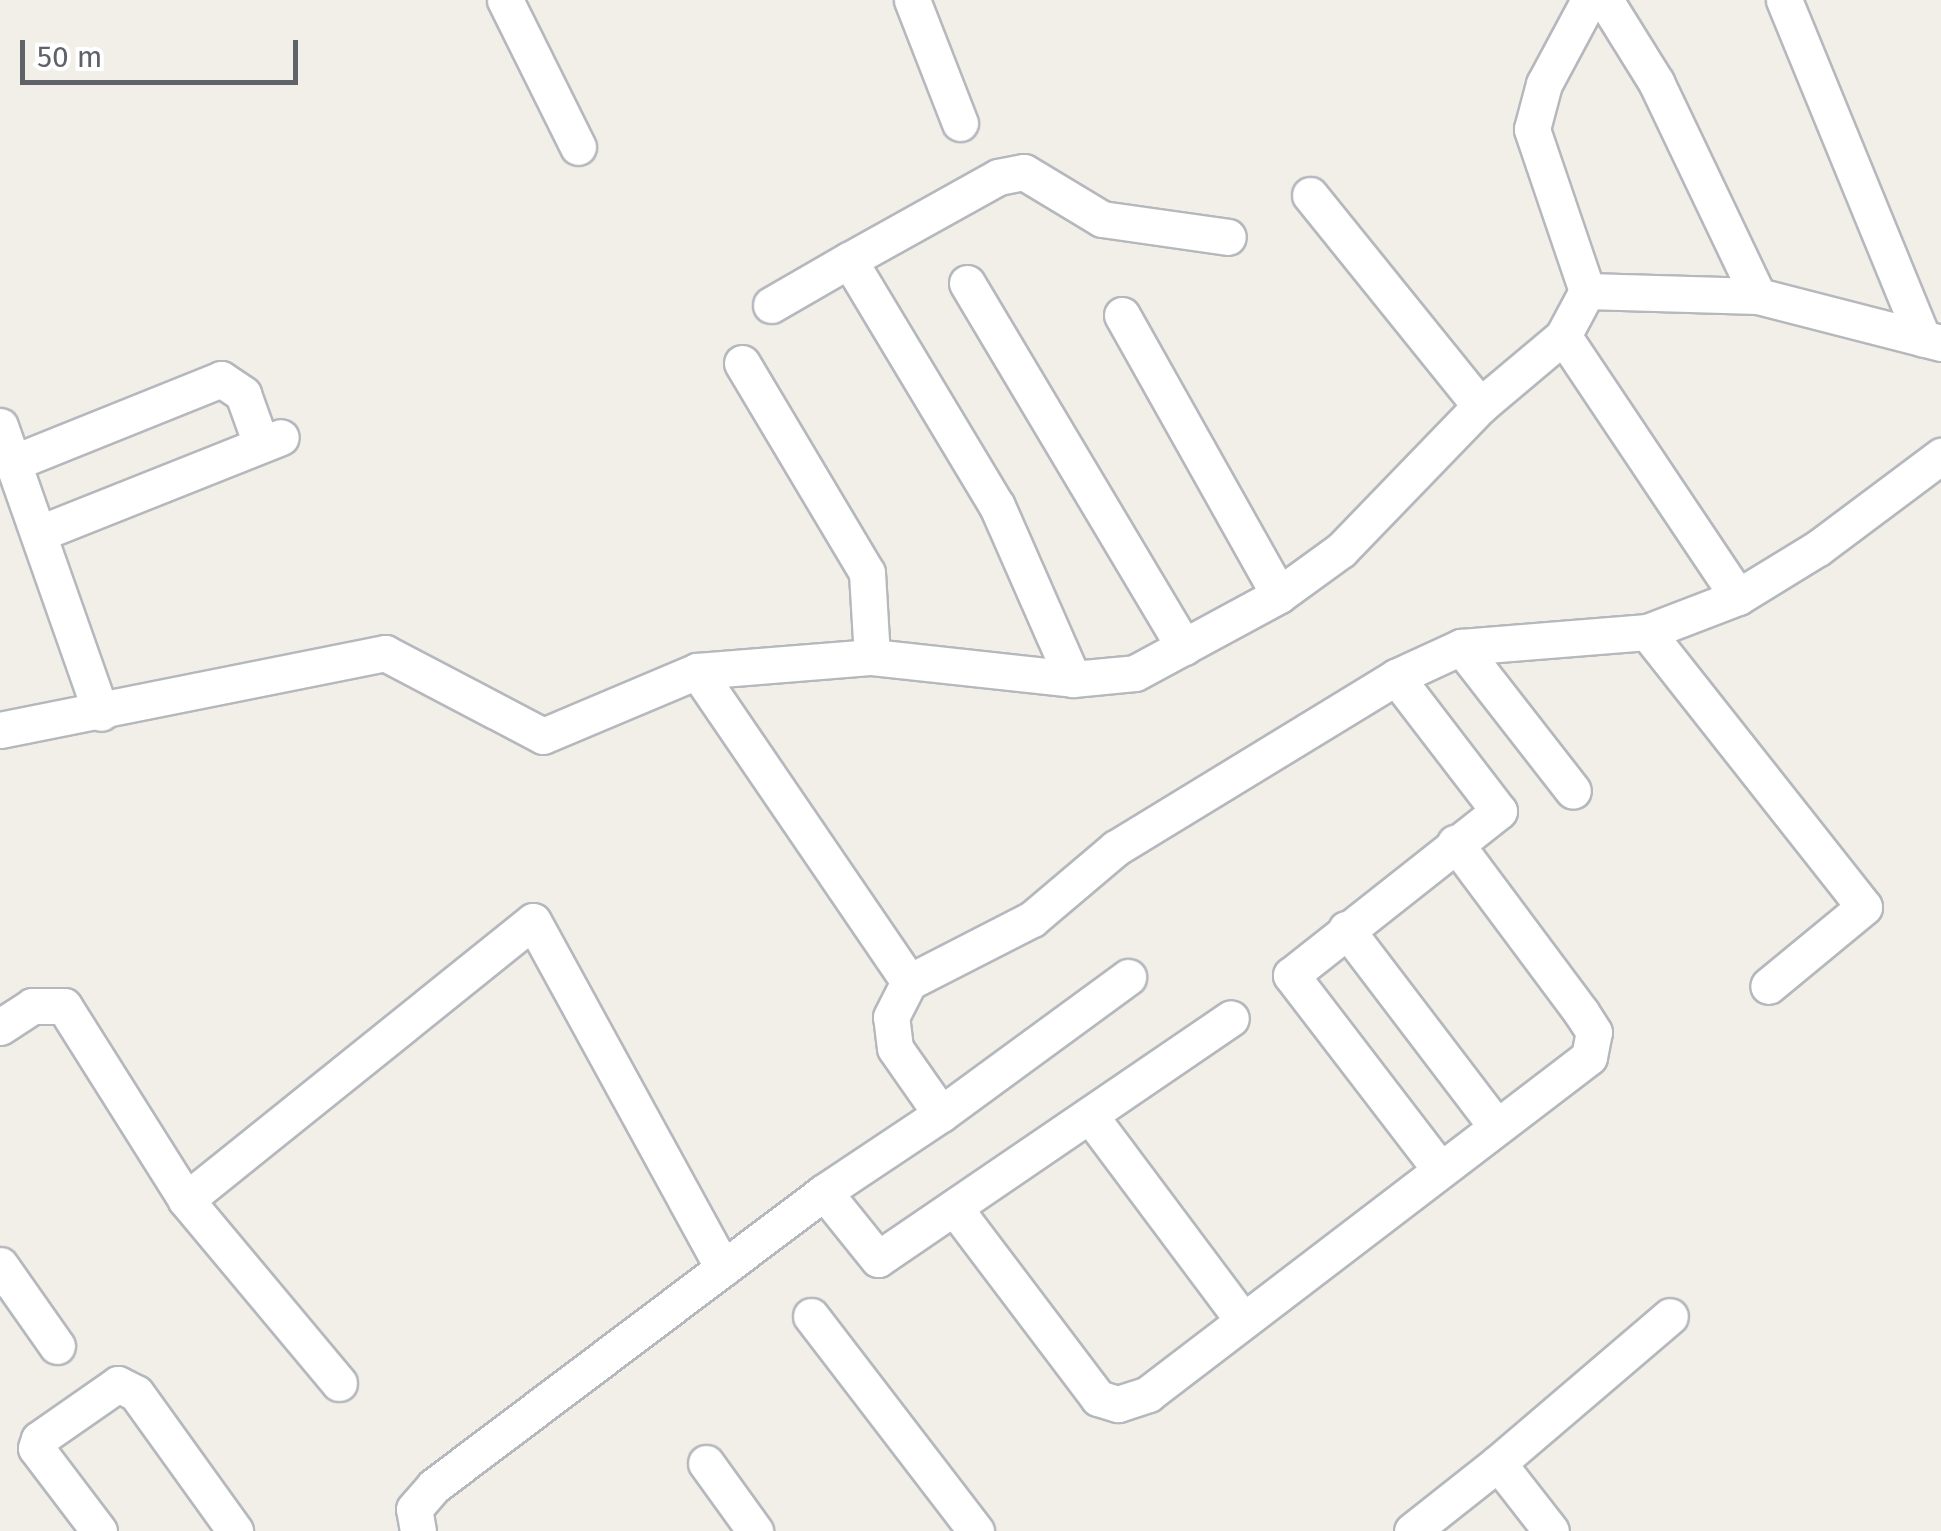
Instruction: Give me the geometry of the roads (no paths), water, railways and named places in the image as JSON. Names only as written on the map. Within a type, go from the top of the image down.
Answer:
[{"type":"street","points":[[505,0],[578,147]]},
{"type":"street","points":[[912,0],[960,123]]},
{"type":"street","points":[[0,730],[101,713],[385,653],[543,736],[697,671],[872,657],[1073,679],[1135,672],[1279,596],[1342,550],[1480,406],[1563,336],[1587,291],[1532,129],[1544,84],[1589,0]]},
{"type":"street","points":[[1605,0],[1656,82],[1758,296]]},
{"type":"street","points":[[1784,0],[1932,341]]},
{"type":"street","points":[[772,305],[998,176],[1024,172],[1102,219],[1228,237]]},
{"type":"street","points":[[1310,195],[1480,406]]},
{"type":"street","points":[[849,260],[997,506],[1073,679]]},
{"type":"street","points":[[967,283],[1184,646]]},
{"type":"street","points":[[1587,291],[1758,296],[1932,341]]},
{"type":"street","points":[[1122,315],[1279,596]]},
{"type":"street","points":[[1563,336],[1738,597]]},
{"type":"street","points":[[742,363],[867,573],[872,657]]},
{"type":"street","points":[[15,462],[221,379],[243,394],[272,440],[40,533]]},
{"type":"street","points":[[0,426],[101,713]]},
{"type":"street","points":[[941,1114],[894,1048],[891,1017],[909,982],[1032,919],[1116,848],[1396,678],[1461,648],[1647,632],[1738,597],[1818,548],[1941,456]]},
{"type":"street","points":[[1647,632],[1864,907],[1768,986]]},
{"type":"street","points":[[1461,648],[1573,791]]},
{"type":"street","points":[[697,671],[909,982]]},
{"type":"street","points":[[1396,678],[1499,811],[1291,974],[1439,1168]]},
{"type":"street","points":[[956,1210],[1098,1398],[1118,1404],[1148,1394],[1589,1057],[1594,1032],[1455,843]]},
{"type":"street","points":[[186,1200],[533,922],[723,1268]]},
{"type":"street","points":[[1346,929],[1496,1126]]},
{"type":"street","points":[[418,1531],[414,1509],[434,1486],[824,1192],[941,1114],[1128,977]]},
{"type":"street","points":[[0,1027],[32,1006],[64,1006],[186,1200],[339,1383]]},
{"type":"street","points":[[824,1192],[878,1259],[956,1210],[1231,1018]]},
{"type":"street","points":[[1092,1117],[1243,1320]]},
{"type":"street","points":[[0,1266],[57,1346]]},
{"type":"street","points":[[811,1316],[976,1531]]},
{"type":"street","points":[[1412,1531],[1670,1316]]},
{"type":"street","points":[[99,1531],[36,1448],[39,1438],[118,1384],[136,1393],[235,1531]]},
{"type":"street","points":[[706,1463],[755,1531]]},
{"type":"street","points":[[1498,1463],[1551,1531]]}]
